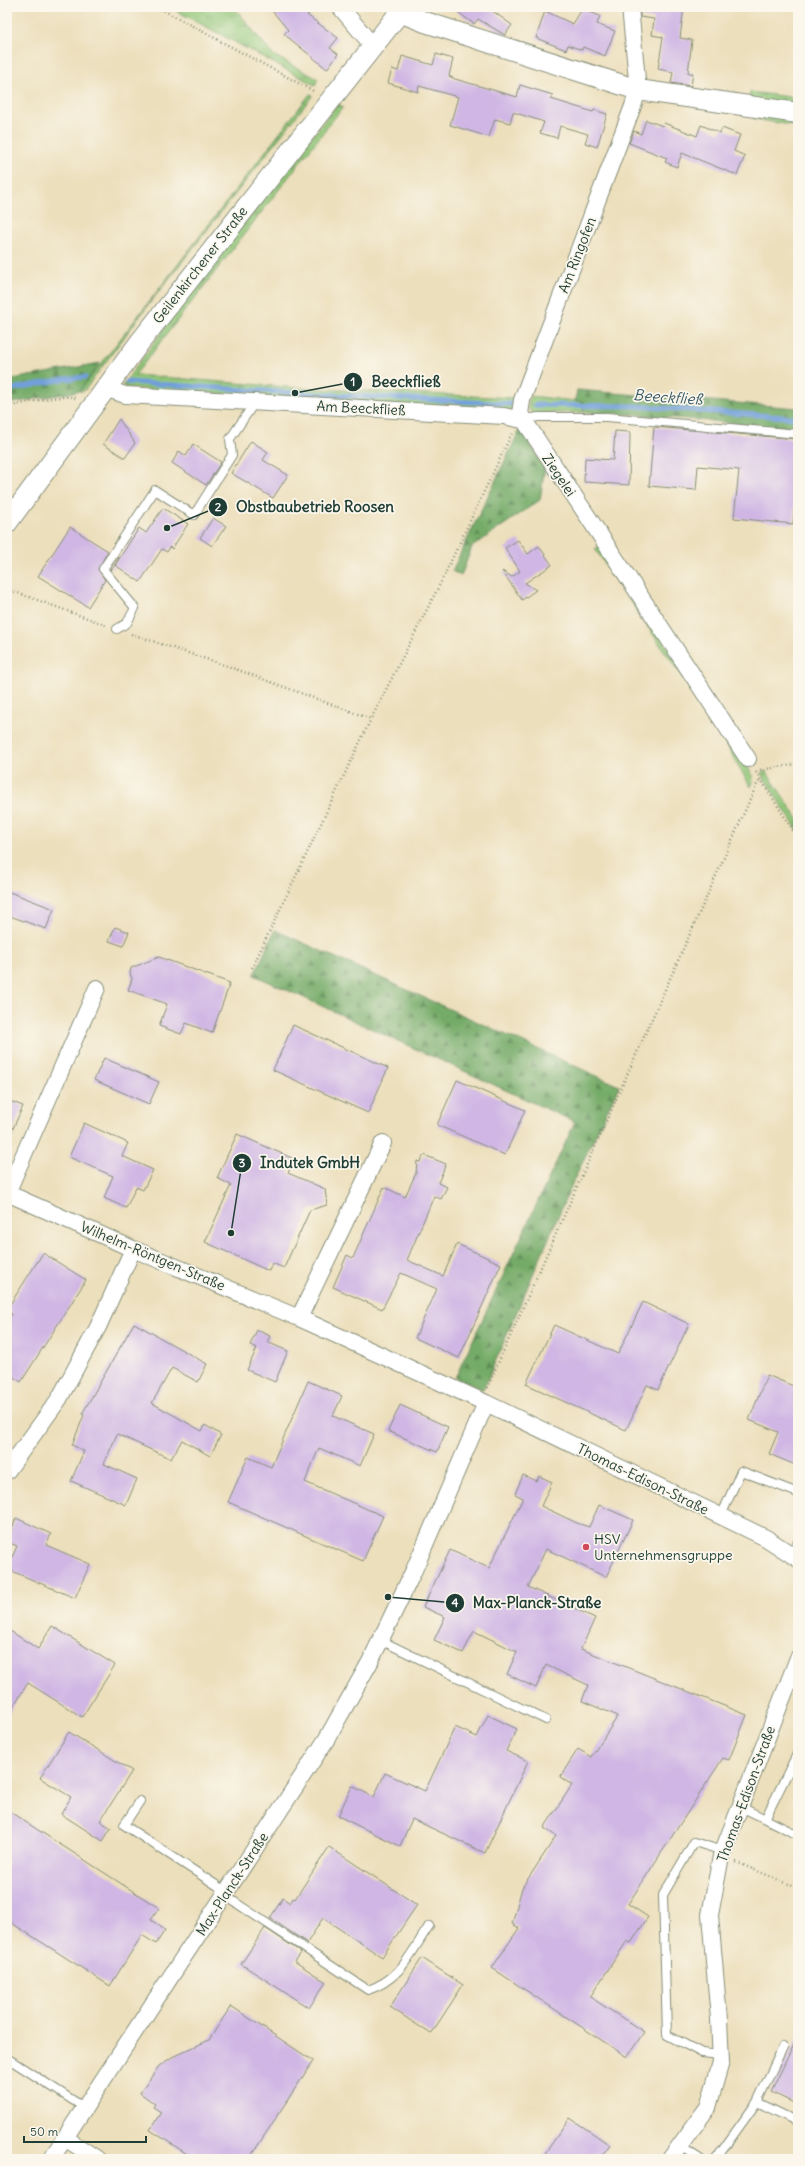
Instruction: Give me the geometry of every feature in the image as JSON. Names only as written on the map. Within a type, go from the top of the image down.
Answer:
[{"type":"street","points":[[340,7],[373,46]]},
{"type":"street","name":"Am Ringofen","points":[[522,420],[519,408],[631,114],[638,90],[630,7]]},
{"type":"street","name":"Geilenkirchener Straße","points":[[7,523],[105,388],[329,100],[402,9]]},
{"type":"street","points":[[402,9],[425,22],[638,90],[798,113]]},
{"type":"street","name":"Am Beeckfließ","points":[[105,388],[125,395],[504,416],[522,420]]},
{"type":"street","name":"Ziegelei","points":[[522,420],[752,765]]},
{"type":"street","name":"Wilhelm-Röntgen-Straße","points":[[97,988],[7,1193],[133,1250],[299,1318],[484,1402]]},
{"type":"street","points":[[299,1318],[383,1143]]},
{"type":"street","points":[[7,1471],[59,1399],[98,1327],[133,1250]]},
{"type":"street","name":"Thomas-Edison-Straße","points":[[484,1402],[796,1551]]},
{"type":"street","name":"Max-Planck-Straße","points":[[51,2159],[326,1740],[380,1640],[414,1570],[484,1402]]},
{"type":"street","name":"Thomas-Edison-Straße","points":[[675,2153],[708,2107],[721,2062],[710,1915],[722,1853],[739,1806],[798,1658]]},
{"type":"street","points":[[65,2138],[98,2159]]},
{"type":"lane","points":[[117,629],[128,623],[135,608],[103,569],[155,490],[194,515],[232,455],[230,439],[255,402]]},
{"type":"lane","points":[[522,420],[538,417],[607,417],[798,434]]},
{"type":"lane","points":[[721,1516],[741,1471],[798,1493]]},
{"type":"lane","points":[[380,1640],[546,1720]]},
{"type":"lane","points":[[765,1819],[798,1752]]},
{"type":"lane","points":[[140,1801],[124,1825],[368,1990],[383,1984],[397,1974],[429,1926]]},
{"type":"lane","points":[[739,1806],[798,1835]]},
{"type":"lane","points":[[720,2054],[702,2053],[667,2035],[663,1895],[694,1842],[722,1853]]},
{"type":"lane","points":[[716,2159],[757,2102],[783,2047]]},
{"type":"lane","points":[[7,2058],[85,2108]]},
{"type":"lane","points":[[757,2102],[798,2122]]},
{"type":"lane","points":[[675,2153],[700,2159]]},
{"type":"path","points":[[157,7],[329,100]]},
{"type":"path","points":[[7,406],[56,398],[74,397],[79,400]]},
{"type":"path","points":[[252,968],[371,719],[441,582],[512,431],[522,420]]},
{"type":"path","points":[[7,589],[117,629],[230,667],[371,719]]},
{"type":"path","points":[[798,764],[752,765],[798,838]]},
{"type":"path","points":[[484,1402],[757,784],[761,780]]},
{"type":"path","points":[[722,1853],[798,1888]]},
{"type":"green space","points":[[169,7],[234,7],[273,55],[318,79],[315,85]]},
{"type":"green space","points":[[750,92],[798,98],[798,109],[749,100]]},
{"type":"green space","points":[[310,94],[313,95],[152,300],[84,391],[80,391]]},
{"type":"green space","points":[[338,104],[343,107],[135,375],[299,388],[515,398],[512,409],[508,412],[128,388],[122,386],[223,249]]},
{"type":"green space","points":[[755,115],[798,118],[798,126],[754,119]]},
{"type":"green space","points":[[100,363],[80,391],[7,404],[7,380]]},
{"type":"green space","points":[[577,390],[798,408],[798,429],[641,415],[583,412],[584,402],[575,401]]},
{"type":"green space","points":[[530,396],[584,402],[583,412],[533,414],[528,408]]},
{"type":"green space","points":[[520,429],[545,467],[540,500],[472,547],[461,576],[452,571]]},
{"type":"green space","points":[[600,546],[752,774],[753,782],[751,787],[706,712],[595,549]]},
{"type":"green space","points":[[766,771],[798,819],[798,831],[761,773]]},
{"type":"green space","points":[[275,930],[619,1086],[573,1182],[483,1390],[455,1378],[575,1122],[254,975]]},
{"type":"building","points":[[269,7],[318,7],[307,15],[338,38],[330,48],[338,54],[327,69],[284,34],[288,30]]},
{"type":"building","points":[[451,7],[487,7],[512,25],[505,35],[478,19],[474,24]]},
{"type":"building","points":[[640,7],[684,7],[680,38],[692,40],[688,73],[693,73],[691,86],[671,83],[673,72],[658,69],[663,37],[652,35],[654,19],[640,17]]},
{"type":"building","points":[[582,9],[600,16],[597,24],[615,31],[605,56],[583,47],[582,50],[568,45],[566,50],[536,38],[545,11],[573,24]]},
{"type":"building","points":[[436,54],[453,59],[449,76],[455,79],[517,97],[520,85],[553,95],[551,99],[593,112],[594,110],[607,114],[597,147],[585,143],[588,134],[560,126],[557,138],[540,133],[544,122],[513,112],[510,123],[495,119],[489,137],[450,125],[458,97],[419,86],[418,92],[388,83],[392,69],[398,71],[402,56],[433,65]]},
{"type":"building","points":[[646,120],[663,126],[664,123],[697,136],[701,125],[720,133],[722,128],[740,135],[734,151],[745,156],[737,175],[682,153],[677,167],[665,162],[667,158],[629,143],[634,131],[641,134]]},
{"type":"building","points":[[119,419],[135,443],[125,458],[103,444]]},
{"type":"building","points":[[654,427],[798,439],[798,492],[796,491],[793,524],[734,518],[739,470],[698,466],[696,490],[649,486]]},
{"type":"building","points":[[615,431],[630,432],[629,485],[584,482],[585,458],[613,460]]},
{"type":"building","points":[[251,441],[268,452],[263,460],[288,475],[273,498],[231,473]]},
{"type":"building","points":[[193,444],[221,462],[206,485],[172,463],[179,451],[186,456]]},
{"type":"building","points":[[163,508],[188,524],[172,549],[170,547],[167,552],[162,549],[140,582],[115,565],[139,528],[146,533]]},
{"type":"building","points":[[213,518],[226,526],[212,546],[200,538]]},
{"type":"building","points":[[70,527],[108,551],[98,569],[105,580],[88,607],[38,576]]},
{"type":"building","points":[[518,540],[528,554],[539,546],[552,565],[525,583],[536,590],[522,600],[502,571],[512,577],[520,571],[505,548]]},
{"type":"building","points":[[118,557],[119,558],[111,570],[110,569]]},
{"type":"building","points":[[7,891],[54,909],[46,929],[7,915]]},
{"type":"building","points":[[115,927],[129,932],[123,946],[109,941]]},
{"type":"building","points":[[159,957],[230,983],[212,1033],[186,1023],[181,1034],[159,1026],[167,1004],[128,990],[132,979],[130,973],[131,968]]},
{"type":"building","points":[[293,1025],[388,1068],[368,1113],[273,1070]]},
{"type":"building","points":[[104,1058],[159,1082],[149,1104],[94,1080]]},
{"type":"building","points":[[457,1080],[525,1110],[505,1155],[437,1125]]},
{"type":"building","points":[[7,1100],[23,1106],[7,1142]]},
{"type":"building","points":[[84,1123],[128,1143],[122,1156],[153,1170],[143,1190],[136,1187],[126,1208],[104,1198],[113,1176],[69,1157]]},
{"type":"building","points":[[237,1134],[294,1159],[288,1173],[325,1189],[327,1205],[310,1210],[284,1268],[272,1263],[269,1271],[205,1242],[231,1185],[217,1178]]},
{"type":"building","points":[[424,1155],[446,1164],[438,1183],[447,1187],[441,1199],[434,1196],[407,1260],[443,1276],[457,1244],[501,1264],[459,1358],[415,1338],[437,1289],[401,1273],[382,1309],[333,1287],[347,1255],[353,1258],[384,1187],[405,1197],[416,1173],[417,1161],[420,1162]]},
{"type":"building","points":[[43,1253],[86,1280],[21,1382],[7,1373],[7,1323],[12,1314],[7,1309]]},
{"type":"building","points":[[643,1302],[689,1324],[658,1390],[647,1385],[626,1430],[526,1384],[554,1325],[618,1354]]},
{"type":"building","points":[[134,1323],[207,1364],[198,1382],[172,1368],[152,1403],[202,1431],[205,1425],[221,1435],[210,1456],[182,1440],[171,1459],[117,1434],[104,1464],[137,1479],[126,1505],[71,1481],[84,1451],[72,1445],[84,1415],[82,1414]]},
{"type":"building","points":[[257,1330],[270,1336],[267,1342],[288,1351],[275,1382],[247,1370],[257,1348],[250,1345]]},
{"type":"building","points":[[767,1375],[798,1388],[798,1466],[769,1454],[778,1432],[749,1420]]},
{"type":"building","points":[[308,1381],[342,1396],[333,1416],[374,1434],[360,1466],[319,1448],[305,1482],[383,1516],[363,1561],[228,1502],[248,1457],[271,1467]]},
{"type":"building","points":[[400,1405],[448,1427],[437,1452],[388,1431]]},
{"type":"building","points":[[523,1475],[537,1481],[539,1476],[552,1482],[541,1506],[577,1523],[589,1527],[599,1505],[633,1520],[606,1577],[546,1549],[528,1587],[595,1618],[581,1649],[747,1715],[729,1760],[723,1758],[628,1904],[648,1917],[631,1943],[627,1941],[590,1997],[644,2032],[627,2057],[492,1968],[519,1928],[512,1924],[522,1888],[556,1836],[544,1828],[572,1785],[560,1777],[578,1749],[591,1757],[618,1716],[582,1701],[588,1685],[546,1665],[536,1688],[507,1674],[517,1652],[474,1631],[463,1653],[434,1640],[445,1617],[423,1607],[450,1550],[489,1568],[523,1498],[515,1494]]},
{"type":"building","points":[[16,1518],[51,1534],[46,1545],[90,1564],[75,1598],[7,1569],[17,1546],[7,1542]]},
{"type":"building","points":[[52,1626],[115,1665],[82,1717],[28,1683],[7,1716],[7,1629],[38,1649]]},
{"type":"building","points":[[488,1715],[517,1729],[506,1751],[528,1761],[485,1853],[412,1819],[400,1846],[338,1816],[352,1786],[374,1797],[385,1773],[425,1791],[455,1727],[477,1737]]},
{"type":"building","points":[[69,1732],[132,1771],[100,1821],[111,1828],[103,1841],[61,1814],[71,1797],[40,1778]]},
{"type":"building","points":[[7,1810],[159,1908],[151,1920],[165,1930],[156,1944],[142,1935],[110,1986],[7,1920]]},
{"type":"building","points":[[329,1847],[417,1905],[382,1957],[323,1918],[307,1943],[270,1918],[283,1898],[290,1903],[293,1898],[295,1899]]},
{"type":"building","points":[[265,1928],[301,1952],[294,1961],[326,1982],[309,2008],[241,1964]]},
{"type":"building","points":[[422,1958],[463,1985],[431,2034],[390,2007]]},
{"type":"building","points":[[231,2006],[313,2061],[249,2159],[195,2159],[150,2130],[161,2112],[153,2107],[155,2104],[140,2093],[159,2066],[172,2057],[209,2040]]},
{"type":"building","points":[[798,2036],[798,2105],[771,2092]]},
{"type":"building","points":[[570,2118],[610,2145],[601,2159],[541,2159]]},
{"type":"waterway","name":"Beeckfließ","points":[[7,390],[64,379],[85,377]]},
{"type":"waterway","name":"Beeckfließ","points":[[127,382],[295,393],[512,404]]},
{"type":"waterway","name":"Beeckfließ","points":[[535,405],[634,406],[798,418]]},
{"type":"place","name":"Beeckfließ","points":[[295,393]]},
{"type":"place","name":"Obstbaubetrieb Roosen","points":[[167,528]]},
{"type":"place","name":"Indutek GmbH","points":[[231,1233]]},
{"type":"place","name":"HSV Unternehmensgruppe","points":[[586,1547]]},
{"type":"place","name":"Max-Planck-Straße","points":[[388,1597]]}]
